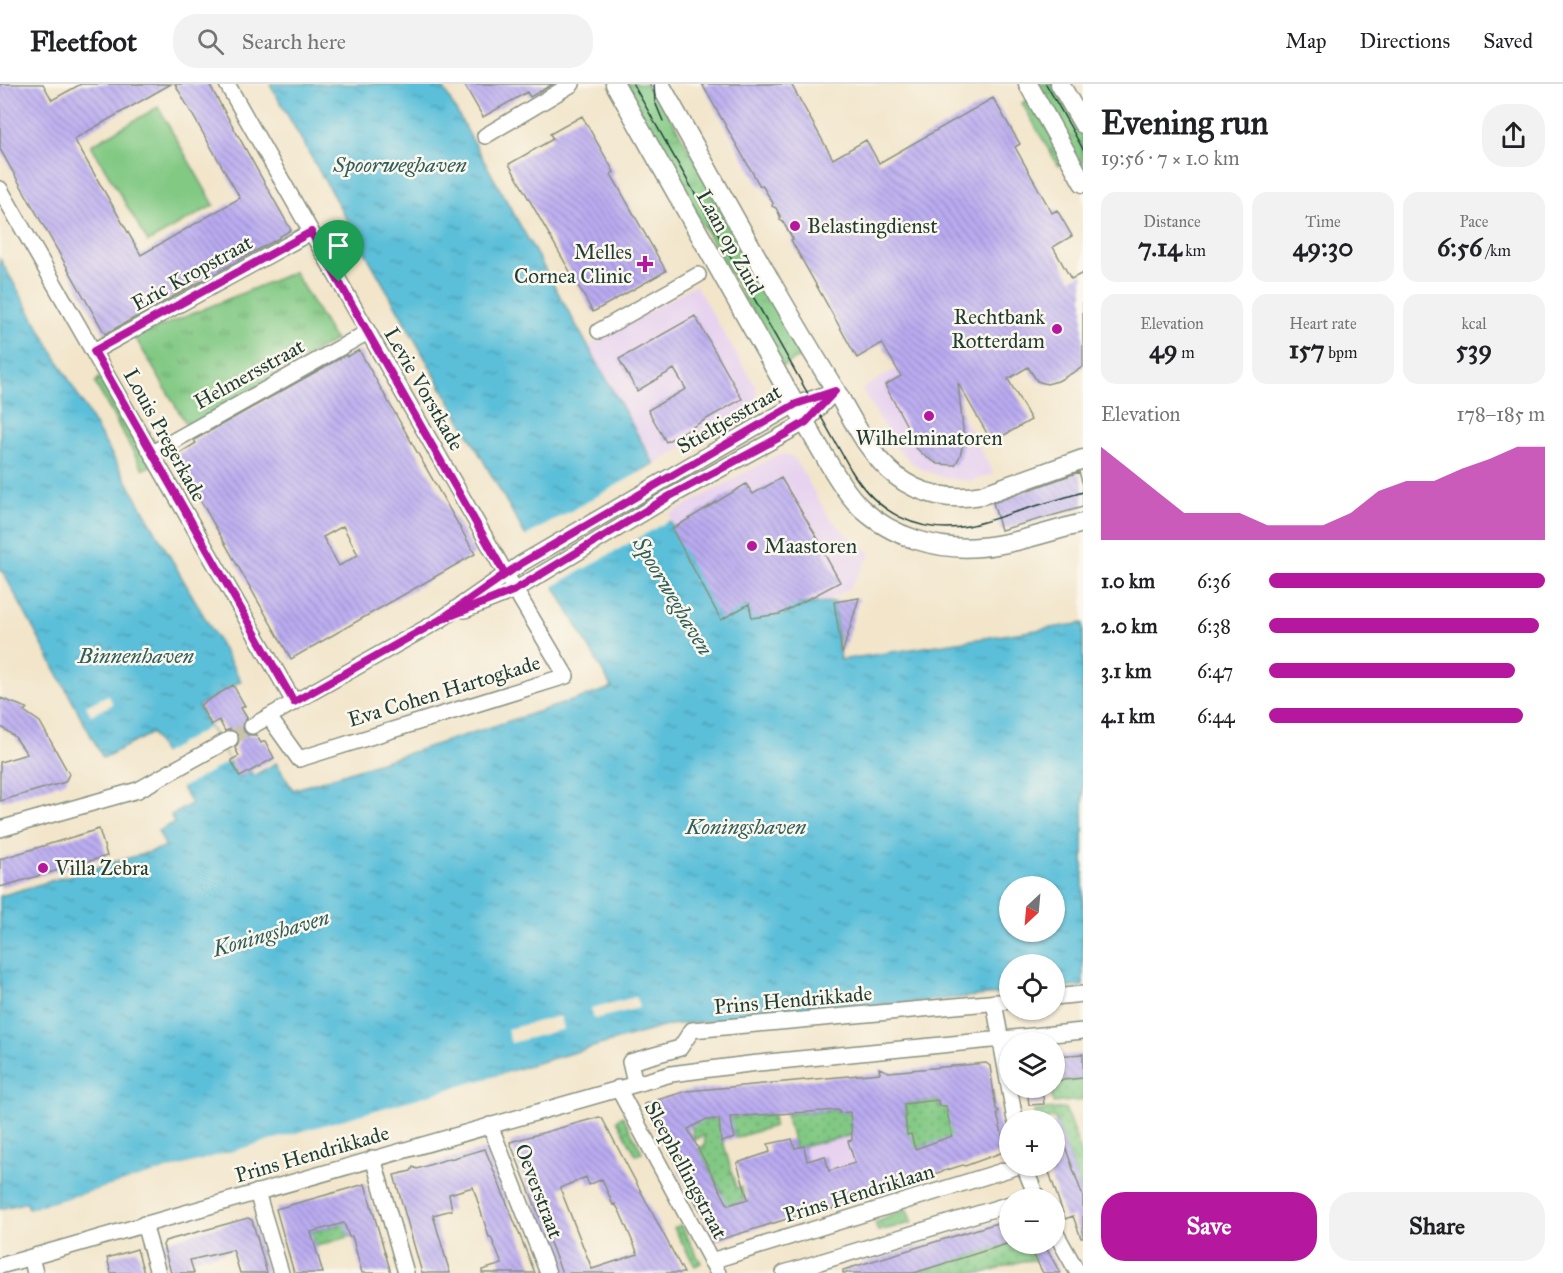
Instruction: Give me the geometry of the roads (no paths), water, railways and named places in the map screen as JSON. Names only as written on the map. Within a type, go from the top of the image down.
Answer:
[{"type":"main road","name":"Laan op Zuid","points":[[615,84],[827,461],[855,500],[880,523],[906,536],[943,546],[979,547],[1083,523]]},
{"type":"main road","name":"Laan op Zuid","points":[[660,84],[806,344],[884,466],[906,483],[926,492],[960,498],[982,495],[1083,459]]},
{"type":"main road","points":[[1028,84],[1083,183]]},
{"type":"main road","points":[[1060,84],[1083,124]]},
{"type":"street","name":"Levie Vorstkade","points":[[227,84],[518,594]]},
{"type":"street","points":[[485,136],[572,84]]},
{"type":"street","name":"Louis Pregerkade","points":[[0,189],[294,702]]},
{"type":"street","name":"Eric Kropstraat","points":[[94,351],[311,232]]},
{"type":"street","points":[[599,332],[698,275]]},
{"type":"street","name":"Helmersstraat","points":[[152,453],[368,332]]},
{"type":"street","name":"Stieltjesstraat","points":[[505,574],[796,404],[835,391]]},
{"type":"street","name":"Stieltjesstraat","points":[[518,594],[532,580],[670,496],[806,422],[835,391]]},
{"type":"street","points":[[252,726],[440,620],[505,574]]},
{"type":"street","points":[[440,620],[518,594]]},
{"type":"street","name":"Eva Cohen Hartogkade","points":[[269,717],[299,759],[566,676],[518,594]]},
{"type":"street","points":[[0,829],[138,790],[224,741]]},
{"type":"street","points":[[1065,996],[1083,994]]},
{"type":"street","points":[[994,1002],[999,1033]]},
{"type":"street","name":"Prins Hendrikkade","points":[[635,1083],[630,1062],[680,1048],[692,1030],[999,1002]]},
{"type":"street","name":"Prins Hendrikkade","points":[[1065,1033],[1083,1031]]},
{"type":"street","name":"Prins Hendrikkade","points":[[0,1266],[635,1083],[697,1069],[999,1039]]},
{"type":"street","name":"Sleephellingstraat","points":[[618,1088],[715,1267]]},
{"type":"street","name":"Oeverstraat","points":[[490,1125],[548,1273]]},
{"type":"street","points":[[373,1158],[406,1273]]},
{"type":"street","name":"Prins Hendriklaan","points":[[715,1267],[999,1173]]},
{"type":"street","points":[[257,1191],[281,1273]]},
{"type":"street","points":[[784,1273],[999,1207]]},
{"type":"street","points":[[144,1224],[158,1273]]},
{"type":"street","points":[[1065,1250],[1078,1273]]},
{"type":"street","points":[[31,1257],[35,1273]]},
{"type":"water","name":"Koningshaven","points":[[270,84],[441,84],[654,464],[639,472],[724,608],[834,602],[840,660],[1083,623],[1083,986],[1065,988],[1065,954],[999,954],[999,994],[670,1025],[530,1065],[470,1085],[29,1209],[27,1202],[0,1209],[0,896],[166,847],[158,831],[174,823],[171,815],[191,804],[152,733],[103,758],[3,572],[0,571],[0,259],[241,681],[198,706],[237,776],[240,777],[250,771],[253,776],[276,763],[293,790],[612,688]]},
{"type":"tunnel","points":[[230,739],[252,726]]},
{"type":"tram line","points":[[633,84],[851,470],[873,498],[900,517],[932,527],[950,528],[968,526],[1083,492]]},
{"type":"tram line","points":[[654,84],[655,102],[663,121]]},
{"type":"tram line","points":[[1046,84],[1083,149]]},
{"type":"place","name":"Belastingdienst","points":[[795,226]]},
{"type":"place","name":"Melles Cornea Clinic","points":[[645,264]]},
{"type":"place","name":"Rechtbank Rotterdam","points":[[1057,329]]},
{"type":"place","name":"Wilhelminatoren","points":[[929,416]]},
{"type":"place","name":"Maastoren","points":[[752,546]]},
{"type":"place","name":"Villa Zebra","points":[[43,868]]},
{"type":"water label","name":"Spoorweghaven","points":[[400,164]]},
{"type":"water label","name":"Spoorweghaven","points":[[673,596]]},
{"type":"water label","name":"Binnenhaven","points":[[136,655]]}]
